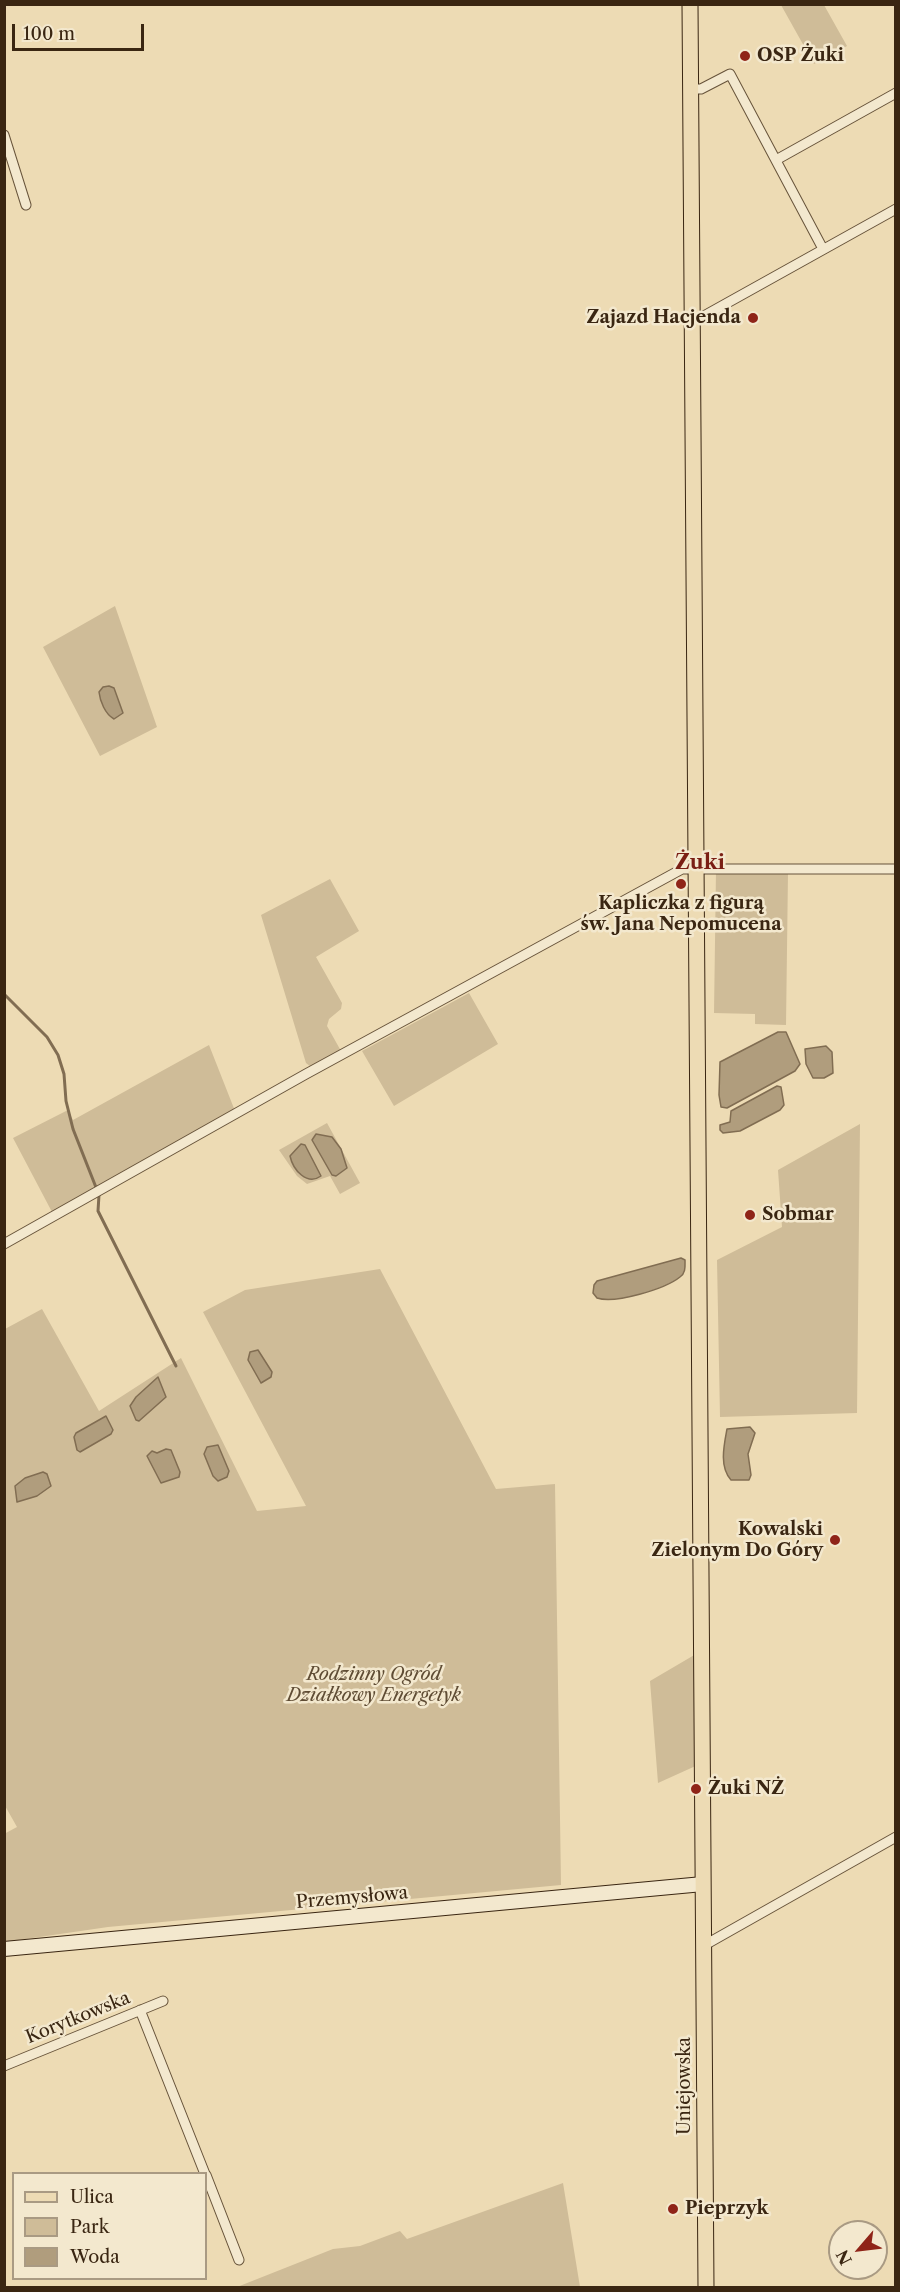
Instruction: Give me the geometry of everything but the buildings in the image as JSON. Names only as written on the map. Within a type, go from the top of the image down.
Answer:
[{"type":"main road","name":"Uniejowska","points":[[690,4],[706,2288]]},
{"type":"main road","name":"Przemysłowa","points":[[4,1949],[703,1884]]},
{"type":"street","points":[[691,89],[701,89],[730,74],[823,249]]},
{"type":"street","points":[[776,160],[896,93]]},
{"type":"street","points":[[4,135],[26,205]]},
{"type":"street","points":[[692,317],[702,317],[896,209]]},
{"type":"street","points":[[4,1244],[538,946],[682,869],[696,867],[896,870]]},
{"type":"street","points":[[703,1946],[896,1837]]},
{"type":"street","name":"Korytkowska","points":[[4,2066],[164,2001]]},
{"type":"street","points":[[140,2010],[204,2172]]},
{"type":"street","points":[[207,2179],[239,2260]]},
{"type":"green space","points":[[781,5],[824,5],[847,46],[814,64]]},
{"type":"green space","points":[[115,606],[157,727],[100,756],[43,647]]},
{"type":"green space","points":[[716,871],[788,873],[786,1025],[755,1024],[755,1014],[714,1013]]},
{"type":"green space","points":[[330,879],[359,931],[316,957],[342,1003],[341,1009],[329,1019],[327,1026],[341,1051],[311,1067],[306,1063],[261,915]]},
{"type":"green space","points":[[469,993],[498,1044],[394,1106],[362,1051]]},
{"type":"green space","points":[[209,1045],[235,1111],[52,1212],[13,1138],[68,1110],[73,1120]]},
{"type":"green space","points":[[327,1123],[360,1183],[340,1194],[330,1176],[307,1184],[297,1176],[279,1150]]},
{"type":"green space","points":[[860,1124],[857,1413],[720,1417],[717,1260],[782,1227],[778,1170]]},
{"type":"green space","name":"Rodzinny Ogród Działkowy Energetyk","points":[[380,1269],[496,1489],[555,1484],[561,1885],[108,1927],[5,1942],[4,1834],[17,1827],[4,1804],[5,1329],[42,1309],[99,1411],[181,1358],[257,1511],[306,1506],[203,1312],[245,1290]]},
{"type":"green space","points":[[696,1654],[700,1764],[658,1783],[650,1681]]},
{"type":"green space","points":[[563,2183],[580,2287],[237,2287],[333,2249],[360,2246],[400,2231],[407,2239]]},
{"type":"water","points":[[103,687],[114,688],[123,713],[114,719],[108,714],[100,699],[99,692]]},
{"type":"water","points":[[778,1032],[786,1032],[800,1064],[795,1071],[727,1108],[721,1107],[720,1062]]},
{"type":"water","points":[[826,1046],[832,1052],[833,1073],[824,1078],[813,1078],[806,1064],[805,1049]]},
{"type":"water","points":[[777,1086],[781,1087],[784,1105],[780,1110],[740,1131],[723,1133],[720,1130],[720,1125],[730,1122],[731,1111]]},
{"type":"water","points":[[316,1134],[332,1137],[341,1149],[347,1168],[336,1176],[332,1175],[312,1140]]},
{"type":"water","points":[[301,1144],[305,1145],[321,1176],[316,1179],[306,1178],[294,1166],[290,1156]]},
{"type":"water","points":[[681,1258],[685,1260],[683,1274],[663,1286],[615,1299],[597,1298],[593,1293],[597,1281]]},
{"type":"water","points":[[258,1350],[272,1372],[271,1377],[261,1383],[248,1360],[250,1352]]},
{"type":"water","points":[[158,1377],[166,1397],[139,1421],[136,1420],[130,1406],[136,1397]]},
{"type":"water","points":[[106,1416],[113,1430],[111,1434],[80,1452],[77,1450],[74,1437],[76,1433]]},
{"type":"water","points":[[750,1427],[755,1433],[748,1454],[751,1475],[749,1480],[731,1480],[727,1475],[724,1462],[727,1429]]},
{"type":"water","points":[[218,1445],[229,1471],[227,1477],[218,1481],[213,1476],[204,1454],[207,1447]]},
{"type":"water","points":[[166,1449],[171,1450],[180,1472],[179,1477],[161,1483],[147,1456],[152,1451],[157,1453]]},
{"type":"water","points":[[43,1472],[47,1474],[51,1486],[37,1496],[17,1502],[15,1486],[25,1478]]},
{"type":"waterway","points":[[4,994],[47,1037],[58,1055],[64,1074],[66,1101],[73,1129],[99,1195],[98,1211],[176,1366]]},
{"type":"place","name":"OSP Żuki","points":[[745,56]]},
{"type":"place","name":"Zajazd Hacjenda","points":[[753,318]]},
{"type":"place","name":"Kapliczka z figurą św. Jana Nepomucena","points":[[681,884]]},
{"type":"place","name":"Sobmar","points":[[750,1215]]},
{"type":"place","name":"Kowalski Zielonym Do Góry","points":[[835,1540]]},
{"type":"place","name":"Żuki NŻ","points":[[696,1789]]},
{"type":"place","name":"Pieprzyk","points":[[673,2209]]},
{"type":"district","name":"Żuki","points":[[700,863]]}]
